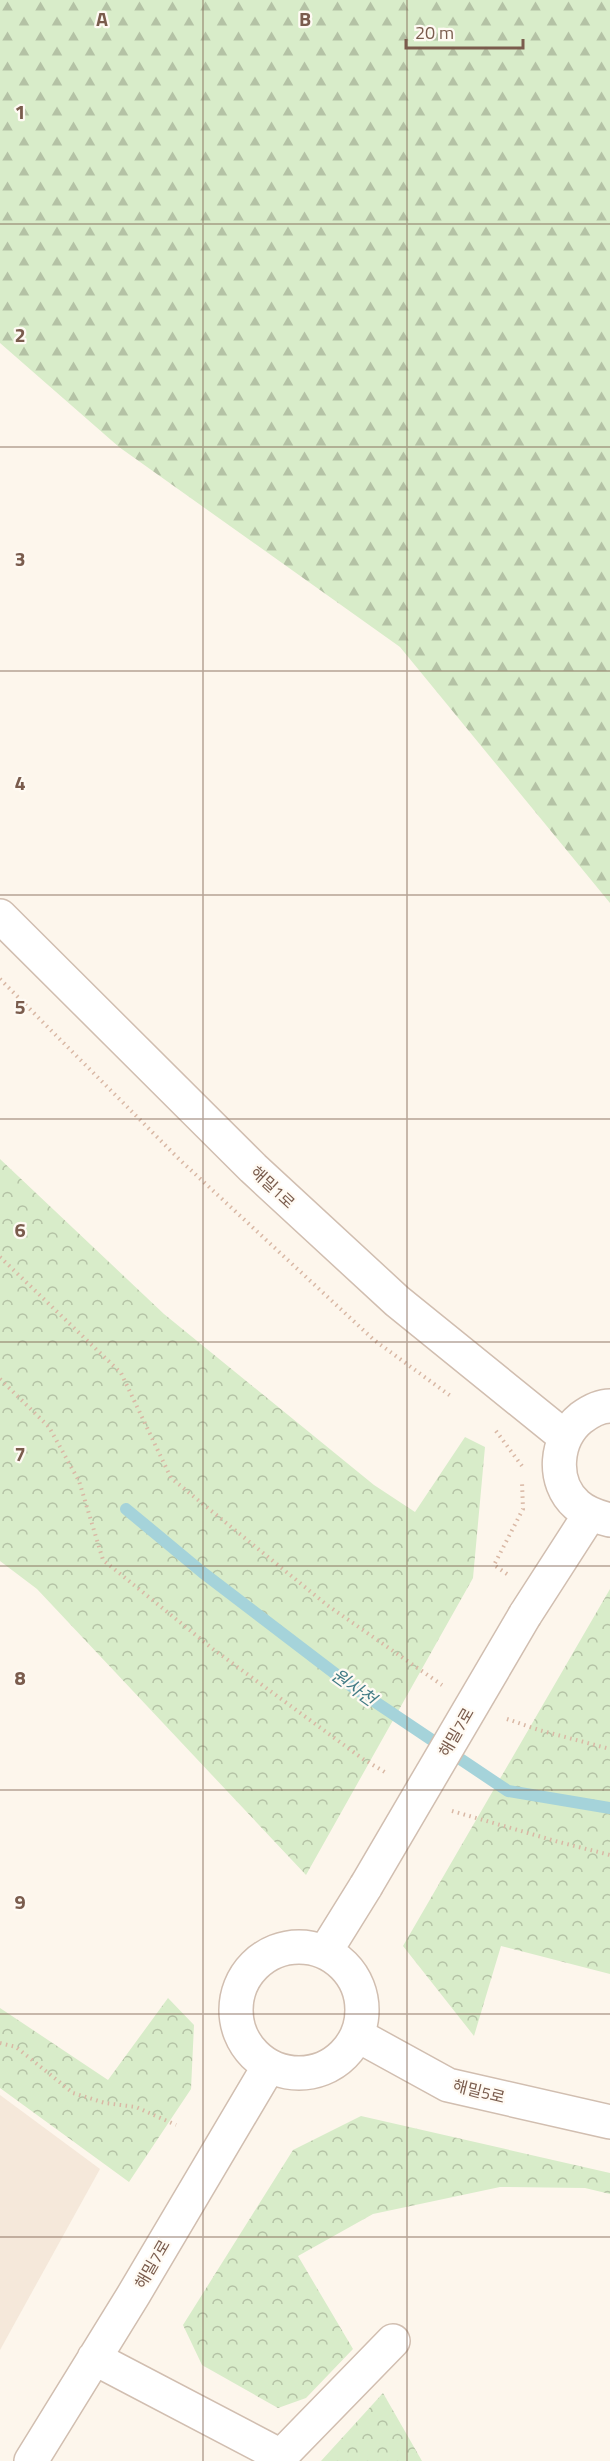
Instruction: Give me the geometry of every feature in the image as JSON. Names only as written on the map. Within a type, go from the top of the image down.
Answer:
[{"type":"street","name":"해밀1로","points":[[0,916],[253,1168],[388,1293],[565,1437]]},
{"type":"street","points":[[600,1517],[575,1504],[565,1489],[559,1472],[560,1454],[565,1437],[575,1423],[589,1412],[610,1406]]},
{"type":"street","name":"해밀7로","points":[[325,1952],[531,1605],[600,1517]]},
{"type":"street","points":[[304,1946],[325,1952],[342,1963],[354,1978],[361,1996],[362,2016],[357,2035],[345,2052],[329,2065],[319,2069],[309,2072],[289,2072],[268,2066],[252,2052],[240,2034],[235,2013],[237,1991],[247,1972],[255,1964],[263,1957],[282,1948],[304,1946]]},
{"type":"street","name":"해밀5로","points":[[357,2035],[448,2085],[610,2122]]},
{"type":"street","name":"해밀7로","points":[[31,2461],[134,2294],[268,2066]]},
{"type":"street","points":[[94,2358],[281,2456],[393,2341]]},
{"type":"path","points":[[0,979],[180,1160],[374,1340],[455,1399]]},
{"type":"path","points":[[0,1257],[121,1373],[171,1478],[327,1605],[451,1690]]},
{"type":"path","points":[[0,1379],[49,1427],[79,1481],[103,1560],[213,1649],[363,1759],[394,1777]]},
{"type":"path","points":[[492,1425],[522,1465],[523,1509],[494,1565],[531,1605]]},
{"type":"path","points":[[497,1715],[539,1730],[610,1749]]},
{"type":"path","points":[[445,1806],[455,1812],[610,1855]]},
{"type":"path","points":[[0,2043],[16,2047],[73,2093],[105,2103],[136,2107],[176,2125]]},
{"type":"shaded area","points":[[0,2095],[100,2169],[0,2350]]},
{"type":"green space","points":[[0,0],[610,0],[610,903],[400,647],[119,447],[0,343]]},
{"type":"green space","points":[[0,1159],[164,1314],[374,1485],[415,1512],[465,1437],[485,1447],[473,1578],[306,1875],[37,1589],[0,1561]]},
{"type":"green space","points":[[610,1589],[610,1974],[501,1946],[474,2036],[403,1946]]},
{"type":"green space","points":[[168,1998],[194,2025],[191,2089],[129,2182],[0,2088],[0,2008],[108,2080]]},
{"type":"green space","points":[[361,2116],[610,2173],[610,2194],[585,2188],[500,2187],[373,2214],[298,2256],[353,2349],[306,2398],[278,2408],[202,2365],[183,2325],[293,2150]]},
{"type":"green space","points":[[383,2393],[422,2461],[321,2461]]},
{"type":"waterway","name":"원사천","points":[[126,1509],[202,1572],[350,1685],[508,1791],[610,1808]]}]
